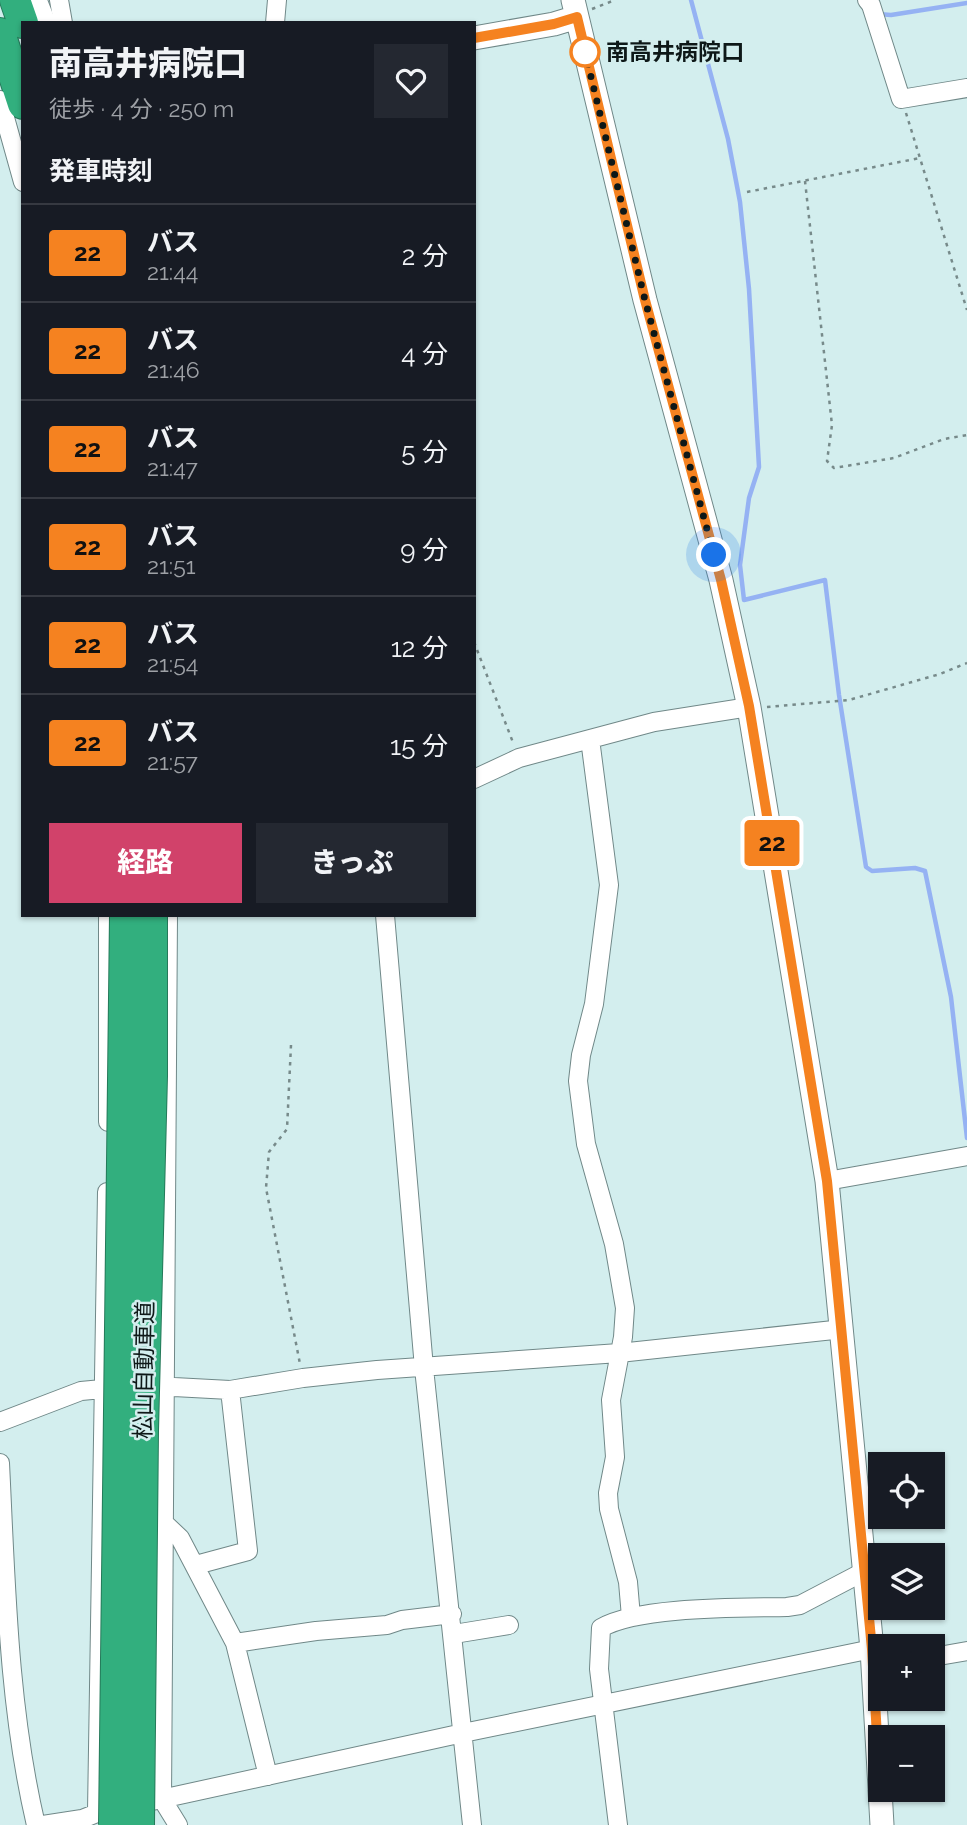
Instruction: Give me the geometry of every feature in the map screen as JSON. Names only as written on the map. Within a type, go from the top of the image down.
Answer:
[{"type":"highway","points":[[15,0],[22,21]]},
{"type":"highway","points":[[0,33],[7,109]]},
{"type":"highway","name":"松山自動車道","points":[[93,1820],[125,917]]},
{"type":"highway","name":"松山自動車道","points":[[139,1825],[143,1431],[152,1076],[152,917]]},
{"type":"main road","points":[[35,0],[43,21]]},
{"type":"main road","points":[[476,38],[554,24],[575,9],[645,300],[721,580],[749,706],[827,1181],[872,1634]]},
{"type":"main road","points":[[881,1802],[882,1825]]},
{"type":"street","points":[[59,0],[63,21]]},
{"type":"street","points":[[275,21],[277,0]]},
{"type":"street","points":[[867,0],[871,5],[901,99],[967,88]]},
{"type":"street","points":[[7,109],[21,173]]},
{"type":"street","points":[[476,778],[519,758],[654,722],[749,706]]},
{"type":"street","points":[[590,739],[609,885],[594,1004],[581,1055],[578,1081],[586,1144],[614,1244],[625,1308],[611,1400],[615,1457],[609,1501],[628,1582],[631,1617]]},
{"type":"street","points":[[93,1820],[108,1147],[108,917]]},
{"type":"street","points":[[168,917],[162,1799],[178,1825]]},
{"type":"street","points":[[385,917],[424,1368],[452,1614],[472,1825]]},
{"type":"street","points":[[827,1181],[967,1156]]},
{"type":"street","points":[[0,1422],[81,1391],[103,1388],[164,1386],[230,1390],[303,1378],[619,1353],[843,1329]]},
{"type":"street","points":[[196,1565],[248,1551],[230,1390]]},
{"type":"street","points":[[0,1463],[14,1699],[18,1738],[36,1825]]},
{"type":"street","points":[[162,1521],[180,1538],[235,1643],[268,1776]]},
{"type":"street","points":[[618,1825],[599,1669],[601,1628],[631,1617],[699,1609],[800,1605],[865,1571]]},
{"type":"street","points":[[235,1643],[316,1631],[387,1625],[402,1620],[452,1614]]},
{"type":"street","points":[[454,1634],[509,1625]]},
{"type":"street","points":[[945,1655],[967,1651]]},
{"type":"street","points":[[43,1825],[93,1820],[162,1799],[603,1704],[868,1662]]},
{"type":"path","points":[[575,9],[615,0]]},
{"type":"path","points":[[901,99],[967,310]]},
{"type":"path","points":[[747,192],[920,158]]},
{"type":"path","points":[[805,181],[832,425],[827,461],[834,468],[883,460],[944,439],[967,435]]},
{"type":"path","points":[[476,647],[519,758]]},
{"type":"path","points":[[749,706],[761,708],[849,701],[940,674],[967,663]]},
{"type":"path","points":[[291,1045],[287,1129],[268,1152],[267,1188],[303,1378]]},
{"type":"waterway","points":[[691,0],[728,139],[740,202],[749,289],[759,467],[749,498],[740,565],[744,600],[825,580],[839,695],[866,867],[872,871],[915,868],[925,871],[951,997],[967,1138]]},
{"type":"waterway","points":[[878,14],[891,15],[967,3]]},
{"type":"bus line","name":"22","points":[[476,38],[554,24],[577,17],[645,300],[721,580],[749,706],[827,1181],[843,1329],[876,1725]]},
{"type":"place","name":"南高井病院口","points":[[585,52]]},
{"type":"route","points":[[585,52],[645,300],[714,555]]}]
